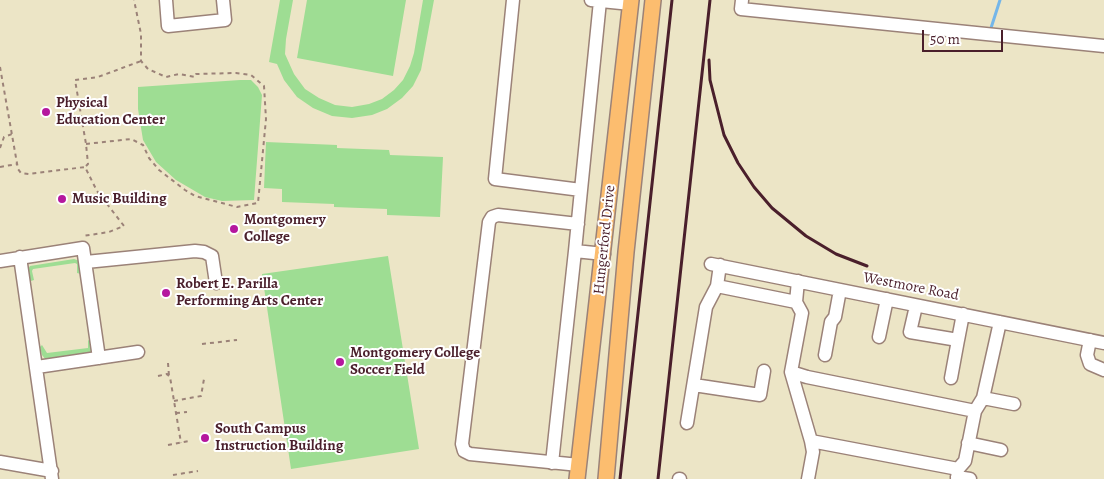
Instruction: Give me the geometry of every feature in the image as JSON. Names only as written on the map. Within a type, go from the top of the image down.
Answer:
[{"type":"main road","name":"Hungerford Drive","points":[[606,479],[625,256],[652,0]]},
{"type":"main road","name":"Hungerford Drive","points":[[578,472],[631,2]]},
{"type":"main road","points":[[604,254],[625,256]]},
{"type":"street","points":[[166,0],[168,26],[225,20],[223,0]]},
{"type":"street","points":[[513,0],[495,179],[581,190]]},
{"type":"street","points":[[552,462],[576,251],[596,0],[631,2]]},
{"type":"street","points":[[742,0],[741,9],[1104,46]]},
{"type":"street","points":[[578,224],[498,215],[492,217],[489,222],[462,444],[464,451],[470,454],[552,462],[578,472]]},
{"type":"street","points":[[0,260],[84,248],[99,358]]},
{"type":"street","points":[[86,262],[195,251],[204,252],[212,256],[216,283]]},
{"type":"street","points":[[576,251],[604,254]]},
{"type":"street","points":[[0,462],[52,475],[20,257]]},
{"type":"street","name":"Westmore Road","points":[[717,286],[716,265],[1104,343]]},
{"type":"street","points":[[798,281],[796,302],[802,314],[792,372],[813,452],[808,479]]},
{"type":"street","points":[[688,423],[706,307],[717,286],[796,302]]},
{"type":"street","points":[[825,355],[831,322],[835,317],[840,290]]},
{"type":"street","points":[[879,337],[887,299]]},
{"type":"street","points":[[916,306],[910,332],[958,340]]},
{"type":"street","points":[[951,378],[963,314]]},
{"type":"street","points":[[811,441],[961,476],[975,411],[983,398],[1000,322]]},
{"type":"street","points":[[1090,340],[1087,355],[1090,364],[1104,370]]},
{"type":"street","points":[[36,367],[138,352]]},
{"type":"street","points":[[694,384],[760,396],[764,372]]},
{"type":"street","points":[[792,372],[807,377],[975,411]]},
{"type":"street","points":[[983,398],[1014,404]]},
{"type":"street","points":[[968,443],[1001,450]]},
{"type":"path","points":[[86,144],[131,139],[143,145],[149,158],[158,170],[195,196],[237,207],[258,202],[266,119],[264,86],[251,75],[236,73],[196,74],[195,78],[179,74],[166,77],[148,69],[141,61],[140,34],[134,0]]},
{"type":"path","points":[[85,167],[88,164],[86,144],[75,80],[98,77],[141,61]]},
{"type":"path","points":[[0,67],[17,164],[21,173],[29,174],[85,167]]},
{"type":"path","points":[[0,148],[4,137],[12,134]]},
{"type":"path","points":[[0,167],[17,164]]},
{"type":"path","points":[[81,236],[109,232],[124,226],[98,191],[85,167]]},
{"type":"path","points":[[202,344],[236,340]]},
{"type":"path","points":[[168,363],[181,443]]},
{"type":"path","points":[[158,376],[162,374],[169,376]]},
{"type":"path","points":[[174,400],[201,396],[204,379]]},
{"type":"path","points":[[176,412],[187,412]]},
{"type":"path","points":[[168,445],[189,441]]},
{"type":"path","points":[[173,475],[198,471]]},
{"type":"green space","points":[[280,0],[293,0],[285,54],[294,74],[305,89],[319,98],[335,105],[352,107],[382,99],[403,80],[414,53],[423,0],[434,0],[421,70],[413,86],[402,98],[387,109],[372,115],[352,118],[332,116],[313,108],[297,97],[284,80],[277,64],[269,62]]},
{"type":"green space","points":[[307,0],[406,0],[393,76],[297,58]]},
{"type":"green space","points":[[251,80],[258,87],[262,95],[254,200],[222,201],[205,197],[176,180],[156,162],[143,140],[138,109],[138,87]]},
{"type":"green space","points":[[266,142],[337,145],[337,148],[389,150],[390,155],[443,157],[440,217],[387,215],[387,209],[334,207],[334,204],[282,202],[282,189],[264,188]]},
{"type":"green space","name":"Montgomery College Soccer Field","points":[[388,256],[419,449],[291,469],[262,274]]},
{"type":"green space","points":[[74,259],[80,261],[81,274],[77,273],[77,264],[75,263],[33,269],[34,280],[31,281],[29,279],[28,269],[30,266]]},
{"type":"green space","points":[[90,338],[93,347],[92,351],[88,354],[46,360],[42,355],[40,347],[42,345],[47,353],[88,348]]},
{"type":"waterway","points":[[991,28],[1000,0]]},
{"type":"railway","points":[[620,479],[672,0]]},
{"type":"railway","points":[[658,479],[710,0]]},
{"type":"railway","points":[[709,60],[710,80],[724,135],[738,163],[754,187],[772,208],[806,236],[836,254],[867,266]]},
{"type":"place","name":"Physical Education Center","points":[[46,112]]},
{"type":"place","name":"Music Building","points":[[62,199]]},
{"type":"place","name":"Montgomery College","points":[[234,229]]},
{"type":"place","name":"Robert E. Parilla Performing Arts Center","points":[[166,293]]},
{"type":"place","name":"Montgomery College Soccer Field","points":[[340,362]]},
{"type":"place","name":"South Campus Instruction Building","points":[[205,438]]}]
